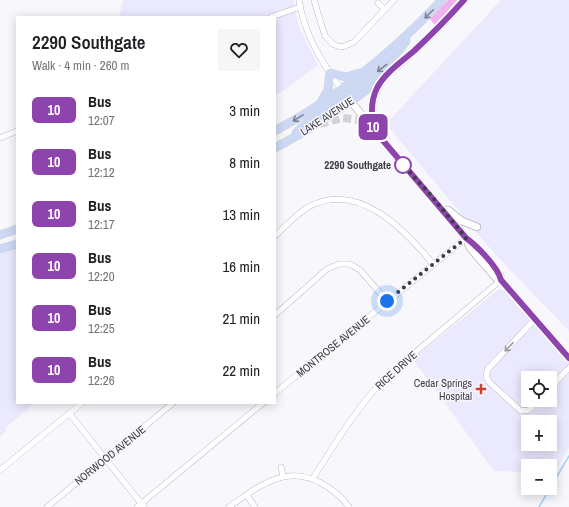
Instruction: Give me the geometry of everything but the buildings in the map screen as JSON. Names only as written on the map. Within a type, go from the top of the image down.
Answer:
[{"type":"main road","name":"LAKE AVENUE","points":[[276,147],[289,140],[346,96],[368,69],[393,48],[442,0]]},
{"type":"main road","name":"LAKE AVENUE","points":[[276,130],[318,106],[346,96],[385,76],[438,29],[464,0]]},
{"type":"main road","points":[[346,96],[389,62],[399,52],[415,27]]},
{"type":"main road","points":[[318,106],[324,99],[328,90],[330,74],[352,76],[368,69]]},
{"type":"main road","points":[[374,130],[371,113],[372,102],[377,87],[385,76]]},
{"type":"main road","points":[[0,235],[16,229]]},
{"type":"main road","points":[[0,249],[16,244]]},
{"type":"street","points":[[299,0],[313,45],[330,74],[346,96],[466,238],[475,245],[500,274],[501,280],[569,358]]},
{"type":"street","points":[[314,0],[325,36],[336,46],[345,46],[354,42],[394,0]]},
{"type":"street","points":[[378,2],[385,10]]},
{"type":"street","points":[[274,16],[300,7]]},
{"type":"street","points":[[0,138],[16,132]]},
{"type":"street","points":[[276,235],[310,206],[330,200],[350,200],[370,207],[401,229],[413,240],[433,264]]},
{"type":"street","points":[[434,200],[462,221],[477,227]]},
{"type":"street","name":"MONTROSE AVENUE","points":[[276,392],[466,238]]},
{"type":"street","points":[[276,314],[327,269],[339,264],[350,264],[360,270],[387,301]]},
{"type":"street","name":"RICE DRIVE","points":[[312,478],[350,421],[370,394],[386,377],[501,280]]},
{"type":"street","points":[[532,407],[529,410],[521,411],[489,382],[486,376],[488,370],[535,319]]},
{"type":"street","points":[[557,381],[569,368]]},
{"type":"street","points":[[0,470],[81,404]]},
{"type":"street","name":"NORWOOD AVENUE","points":[[46,507],[172,404]]},
{"type":"street","points":[[69,413],[141,506],[262,404]]},
{"type":"street","points":[[281,467],[283,476]]},
{"type":"street","points":[[229,507],[267,483],[283,476],[302,475],[312,478],[332,490],[345,501],[349,507]]},
{"type":"street","points":[[247,495],[255,507]]},
{"type":"shaded area","points":[[123,0],[293,0],[299,27],[318,65],[286,89],[276,94],[276,16],[119,16]]},
{"type":"shaded area","points":[[448,0],[457,0],[435,25],[430,19]]},
{"type":"shaded area","points":[[501,0],[569,0],[569,331],[495,254],[386,124]]},
{"type":"shaded area","points":[[16,248],[16,404],[34,404],[5,428],[6,431],[0,436],[0,254]]},
{"type":"shaded area","name":"Cedar Springs Hospital","points":[[499,289],[503,290],[569,363],[569,448],[557,468],[557,459],[521,459],[521,472],[494,471],[413,359]]},
{"type":"waterway","points":[[539,507],[569,456]]},
{"type":"tunnel","points":[[320,124],[343,118],[366,121]]},
{"type":"bus line","name":"10","points":[[464,0],[438,29],[385,76],[377,87],[372,102],[371,113],[374,130],[466,238],[475,245],[500,274],[501,280],[569,358]]},
{"type":"place","name":"2290 Southgate","points":[[403,165]]},
{"type":"place","name":"Cedar Springs Hospital","points":[[481,389]]},
{"type":"route","points":[[387,301],[466,238],[430,194],[403,165]]}]
